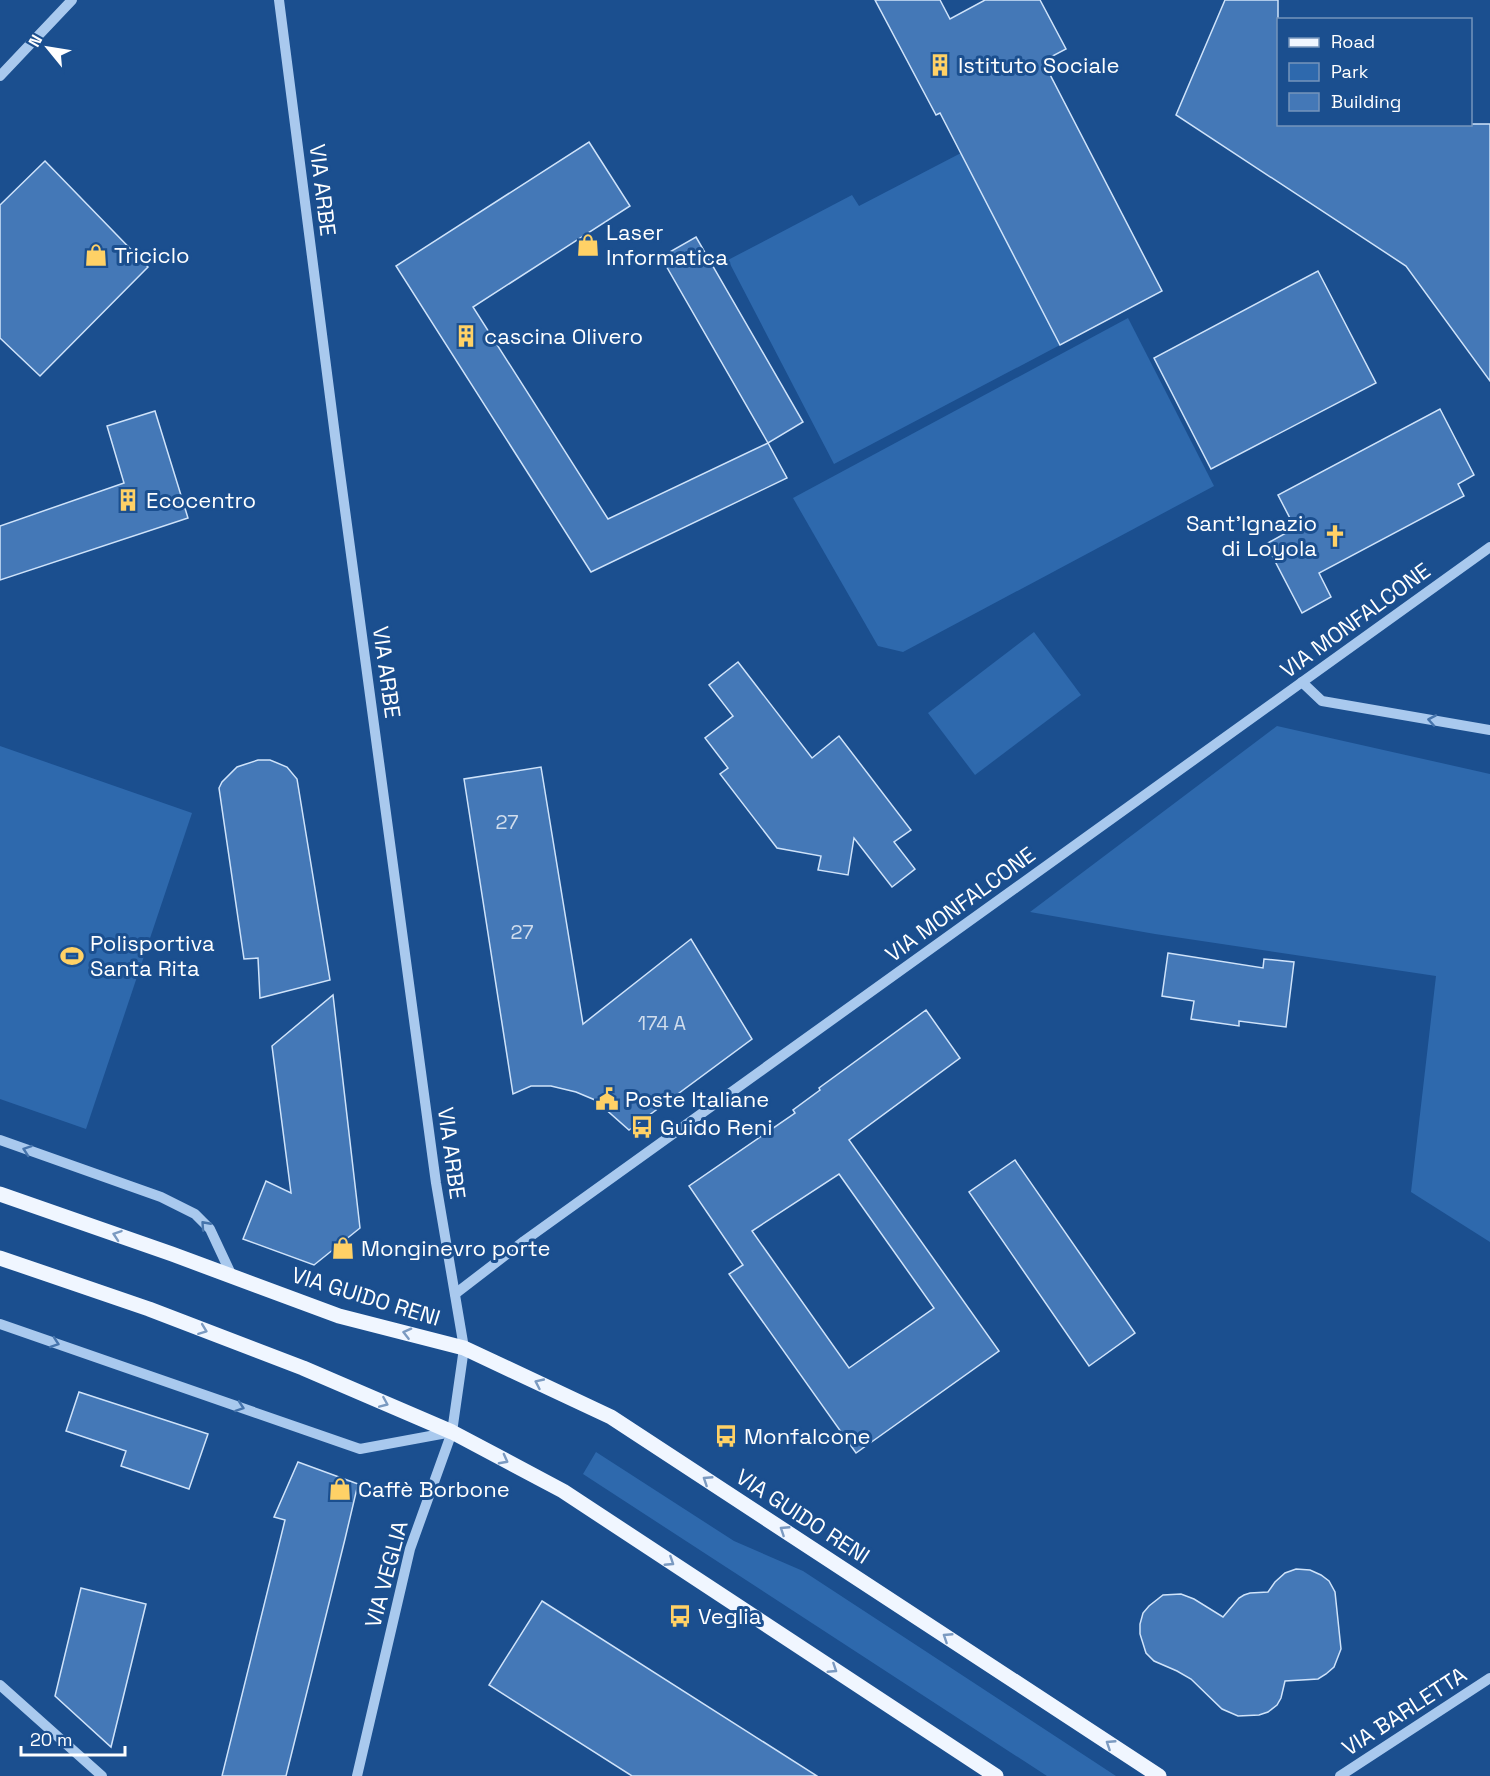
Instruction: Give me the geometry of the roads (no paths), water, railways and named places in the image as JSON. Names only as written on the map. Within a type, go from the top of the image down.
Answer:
[{"type":"main road","name":"VIA GUIDO RENI","points":[[0,1194],[339,1316],[464,1348],[611,1417],[1159,1776]]},
{"type":"main road","points":[[0,1258],[303,1368],[452,1432],[563,1491],[996,1776]]},
{"type":"street","points":[[0,76],[72,0]]},
{"type":"street","name":"VIA ARBE","points":[[279,0],[332,415],[431,1147],[464,1348]]},
{"type":"street","name":"VIA MONFALCONE","points":[[454,1294],[524,1240],[1490,547]]},
{"type":"street","points":[[1302,682],[1322,701],[1490,730]]},
{"type":"street","points":[[0,1140],[161,1197],[195,1214],[210,1229],[232,1276]]},
{"type":"street","points":[[0,1324],[360,1449],[452,1432]]},
{"type":"street","name":"VIA VEGLIA","points":[[357,1776],[410,1549],[452,1432],[464,1348]]},
{"type":"street","name":"VIA BARLETTA","points":[[1340,1776],[1490,1678]]},
{"type":"street","points":[[0,1686],[102,1776]]},
{"type":"place","name":"Istituto Sociale","points":[[940,65]]},
{"type":"place","name":"Laser Informatica","points":[[588,245]]},
{"type":"place","name":"Triciclo","points":[[96,255]]},
{"type":"place","name":"cascina Olivero","points":[[466,336]]},
{"type":"place","name":"Ecocentro","points":[[128,500]]},
{"type":"place","name":"Sant'Ignazio di Loyola","points":[[1335,536]]},
{"type":"place","name":"Polisportiva Santa Rita","points":[[72,956]]},
{"type":"place","name":"Poste Italiane","points":[[607,1099]]},
{"type":"place","name":"Guido Reni","points":[[642,1127]]},
{"type":"place","name":"Monginevro porte","points":[[343,1248]]},
{"type":"place","name":"Monfalcone","points":[[726,1436]]},
{"type":"place","name":"Caffè Borbone","points":[[340,1489]]},
{"type":"place","name":"Veglia","points":[[680,1616]]}]
